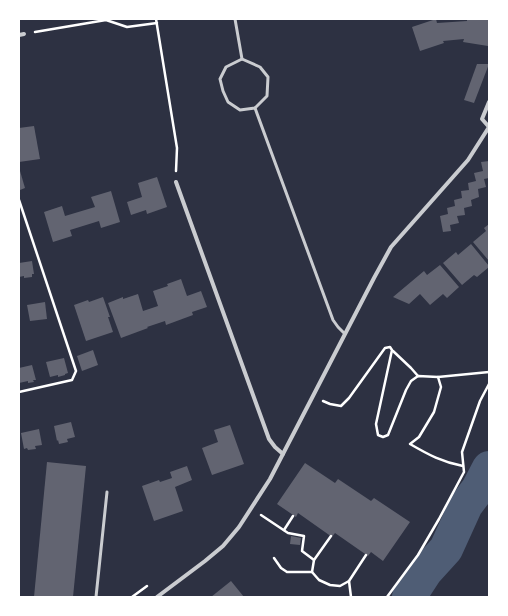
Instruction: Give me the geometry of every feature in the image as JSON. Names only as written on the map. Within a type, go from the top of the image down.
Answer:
[{"type":"street","points":[[19,35],[24,34]]},
{"type":"street","points":[[157,597],[205,562],[223,546],[239,527],[270,479],[391,246],[468,160],[489,127],[482,119],[489,102]]},
{"type":"street","points":[[176,182],[269,439],[283,454]]},
{"type":"lane","points":[[235,19],[242,59]]},
{"type":"lane","points":[[242,59],[260,67],[268,77],[267,96],[255,108],[240,110],[228,102],[222,90],[220,79],[226,67],[242,59]]},
{"type":"lane","points":[[255,108],[334,320],[345,334]]},
{"type":"lane","points":[[96,597],[107,492]]},
{"type":"path","points":[[24,34],[106,20],[127,27],[157,21],[177,148],[176,182]]},
{"type":"path","points":[[19,200],[76,371],[72,380],[19,392]]},
{"type":"path","points":[[323,401],[341,406],[349,398],[385,348],[390,347],[418,376]]},
{"type":"path","points":[[392,350],[376,424],[378,435],[383,437],[388,435],[411,381],[418,376],[438,377],[489,372]]},
{"type":"path","points":[[438,377],[441,386],[434,412],[419,437],[410,444],[432,457],[449,464],[463,466]]},
{"type":"path","points":[[387,597],[418,555],[464,472],[462,452],[480,401],[489,384]]},
{"type":"path","points":[[258,514],[288,533],[304,536],[302,551],[314,560]]},
{"type":"path","points":[[284,530],[293,516]]},
{"type":"path","points":[[312,572],[314,560],[330,536]]},
{"type":"path","points":[[274,558],[286,572],[312,572],[319,580],[330,585],[340,586],[349,581],[366,555]]},
{"type":"path","points":[[349,581],[351,597]]},
{"type":"path","points":[[132,597],[147,586]]},
{"type":"building","points":[[436,19],[437,23],[467,21],[467,19],[489,20],[488,46],[463,42],[464,39],[443,41],[444,43],[420,51],[412,27]]},
{"type":"building","points":[[477,64],[489,64],[474,103],[464,100]]},
{"type":"building","points":[[34,126],[40,159],[19,162],[19,128]]},
{"type":"building","points":[[489,161],[489,178],[484,179],[486,187],[478,189],[479,197],[471,200],[472,206],[464,208],[465,215],[457,216],[459,223],[450,225],[451,231],[443,232],[440,216],[448,214],[447,208],[455,206],[454,200],[462,198],[461,191],[469,190],[468,183],[476,181],[474,173],[483,171],[481,162]]},
{"type":"building","points":[[19,171],[25,188],[20,190],[19,186]]},
{"type":"building","points":[[157,177],[167,207],[147,214],[146,210],[131,215],[127,202],[142,197],[138,183]]},
{"type":"building","points":[[111,191],[120,222],[101,228],[99,221],[70,230],[72,236],[53,242],[44,212],[62,206],[65,216],[95,207],[91,197]]},
{"type":"building","points":[[489,224],[489,261],[473,242],[486,231],[484,228]]},
{"type":"building","points":[[471,244],[489,267],[477,277],[474,275],[462,285],[443,263],[456,252],[458,255]]},
{"type":"building","points":[[32,261],[34,274],[32,274],[32,277],[19,277],[19,263]]},
{"type":"building","points":[[440,265],[459,287],[447,298],[443,294],[430,305],[420,294],[409,304],[393,297],[424,271],[427,275]]},
{"type":"building","points":[[181,279],[187,296],[201,291],[207,307],[192,312],[193,315],[166,325],[165,321],[121,338],[108,303],[123,297],[123,299],[138,294],[143,311],[158,306],[153,291],[168,286],[167,284]]},
{"type":"building","points":[[103,297],[110,317],[108,317],[113,332],[86,341],[74,305]]},
{"type":"building","points":[[45,302],[47,319],[30,321],[27,305]]},
{"type":"building","points":[[93,350],[98,365],[82,371],[77,356]]},
{"type":"building","points":[[64,358],[68,373],[58,377],[58,375],[50,377],[46,362]]},
{"type":"building","points":[[32,365],[36,380],[33,380],[34,382],[28,383],[28,381],[19,383],[19,368]]},
{"type":"building","points":[[71,422],[75,437],[67,439],[68,442],[59,444],[54,426]]},
{"type":"building","points":[[230,425],[244,464],[212,475],[202,448],[218,442],[214,430]]},
{"type":"building","points":[[39,429],[42,445],[35,446],[36,449],[24,449],[21,433]]},
{"type":"building","points":[[47,462],[86,466],[73,597],[34,597]]},
{"type":"building","points":[[305,463],[335,483],[338,479],[371,501],[374,498],[410,522],[383,561],[371,552],[368,556],[335,533],[332,537],[298,513],[296,517],[277,504]]},
{"type":"building","points":[[187,466],[192,480],[175,487],[183,511],[154,521],[142,486],[159,480],[160,482],[172,478],[170,472]]},
{"type":"building","points":[[291,536],[301,538],[300,545],[290,544]]},
{"type":"building","points":[[231,581],[244,597],[211,597]]},
{"type":"waterway","points":[[409,597],[426,571],[446,549],[466,505],[478,489],[489,468]]}]
